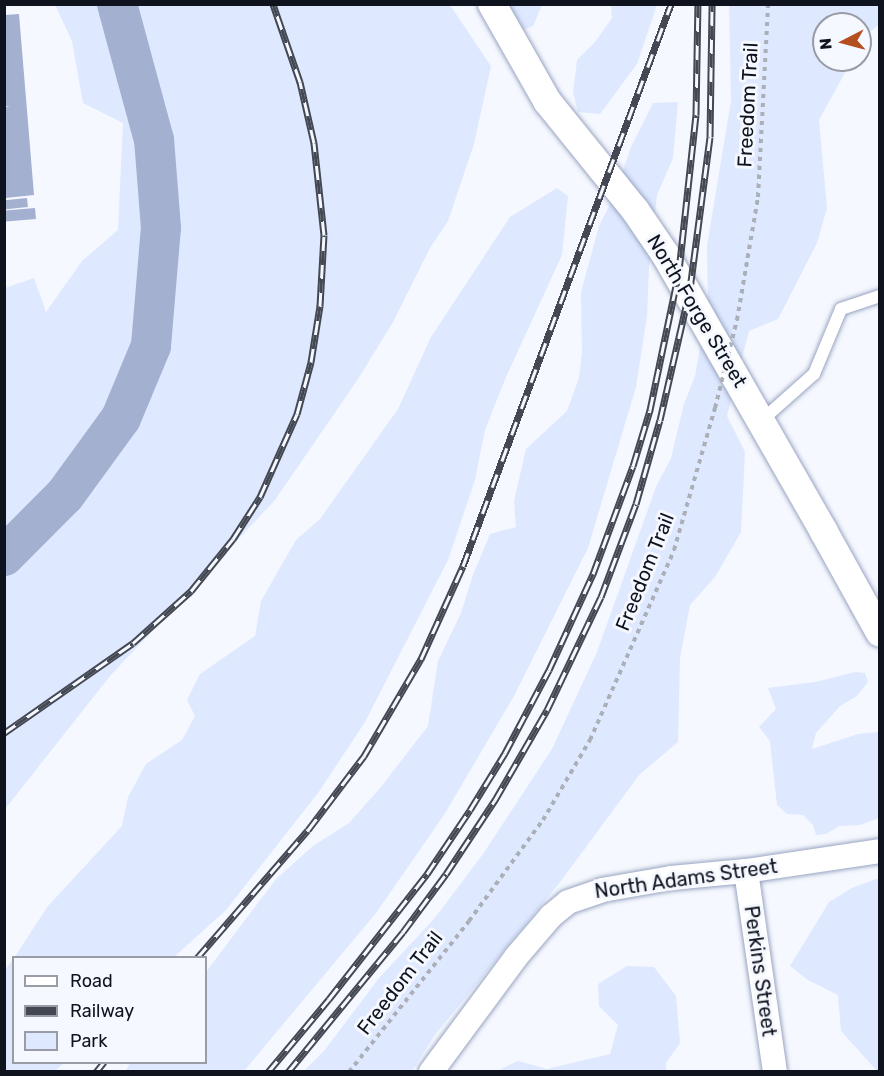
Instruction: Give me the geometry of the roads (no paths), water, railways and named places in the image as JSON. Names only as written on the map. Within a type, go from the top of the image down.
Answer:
[{"type":"street","name":"North Forge Street","points":[[492,4],[547,101],[635,210],[665,254],[879,633]]},
{"type":"street","name":"North Adams Street","points":[[431,1071],[516,957],[551,916],[568,902],[602,890],[879,851]]},
{"type":"street","name":"Perkins Street","points":[[746,871],[775,1071]]},
{"type":"lane","points":[[761,421],[814,374],[841,309],[879,296]]},
{"type":"waterway","points":[[4,556],[65,495],[121,418],[151,346],[161,228],[154,140],[117,4]]},
{"type":"railway","points":[[4,733],[133,643],[191,591],[233,539],[260,497],[297,414],[311,362],[320,306],[324,235],[314,143],[300,82],[273,4]]},
{"type":"railway","points":[[199,956],[308,830],[364,756],[421,659],[463,566],[671,4]]},
{"type":"railway","points":[[268,1072],[329,999],[427,874],[470,810],[505,753],[549,670],[593,574],[633,466],[650,410],[679,271],[696,115],[698,4]]},
{"type":"railway","points":[[288,1072],[403,932],[446,874],[495,800],[547,710],[601,597],[636,504],[660,420],[690,289],[710,137],[712,4]]},
{"type":"railway","points":[[96,1072],[102,1064]]}]
